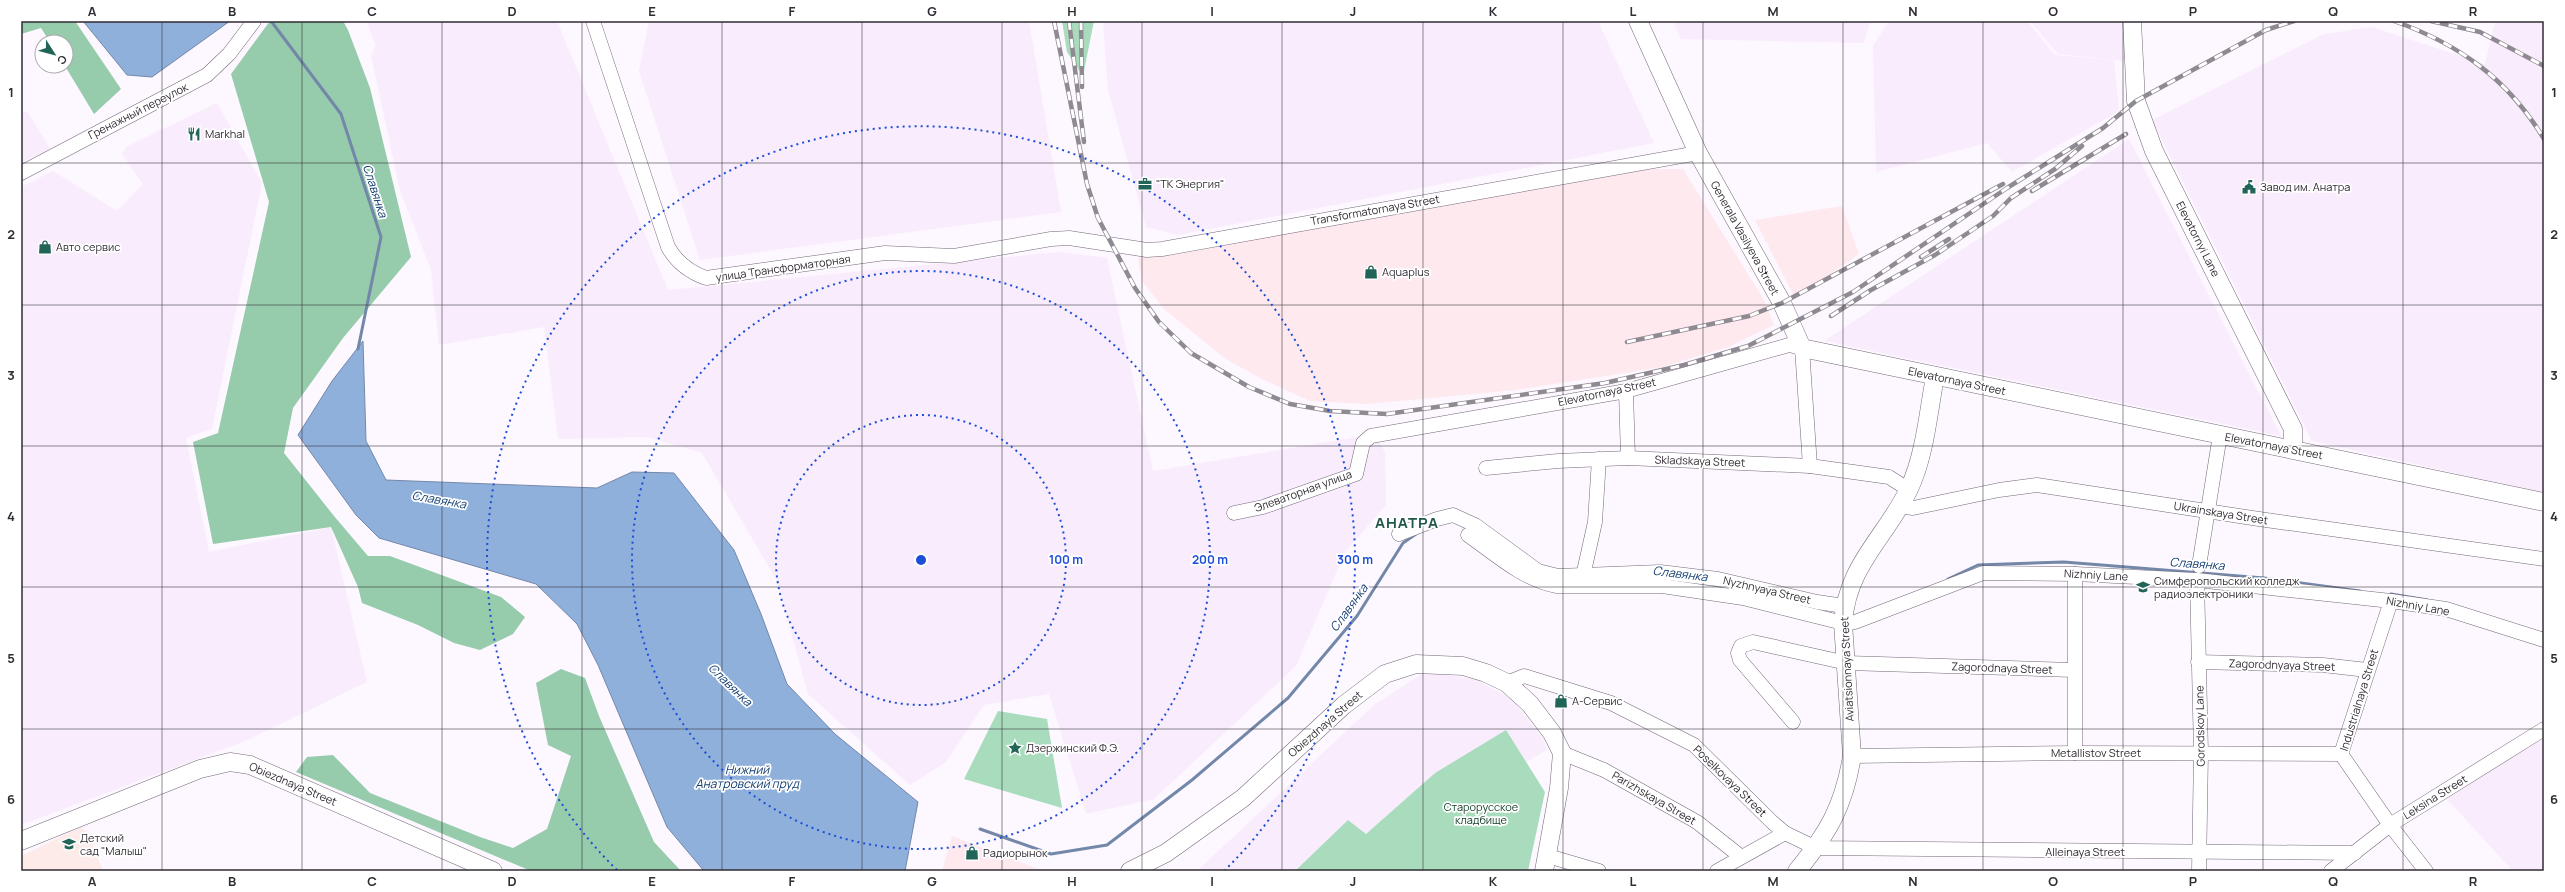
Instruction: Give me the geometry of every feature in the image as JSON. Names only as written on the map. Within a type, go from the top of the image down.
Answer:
[{"type":"main road","name":"Generala Vasilyeva Street","points":[[1638,21],[1698,153],[1782,303],[1802,348]]},
{"type":"main road","name":"Elevatornyi Lane","points":[[2132,21],[2136,101],[2141,120],[2154,151],[2293,429],[2293,449]]},
{"type":"main road","name":"Elevatornaya Street","points":[[1802,348],[2544,502]]},
{"type":"main road","name":"Aviatsionnaya Street","points":[[1797,871],[1816,848],[1838,809],[1845,792],[1852,756],[1843,615],[1852,580],[1879,535],[1900,506],[1918,469],[1935,376]]},
{"type":"main road","name":"Obiezdnaya Street","points":[[1130,871],[1166,853],[1243,798],[1344,704],[1385,674],[1416,664],[1463,666],[1486,672],[1507,683],[1541,717],[1562,753]]},
{"type":"main road","points":[[1546,863],[1559,788],[1562,753]]},
{"type":"main road","name":"Obiezdnaya Street","points":[[21,841],[200,769],[230,762],[250,765],[493,871]]},
{"type":"street","name":"Гренажный переулок","points":[[21,172],[206,75],[229,54],[254,21]]},
{"type":"street","name":"улица Трансформаторная","points":[[593,21],[668,248],[674,259],[693,274],[706,278],[885,253],[954,256],[1051,239]]},
{"type":"street","name":"Transformatornaya Street","points":[[1051,239],[1069,238],[1147,250],[1162,249],[1698,153]]},
{"type":"street","name":"Elevatornaya Street","points":[[1234,513],[1263,507],[1356,474],[1363,443],[1371,436],[1626,391],[1789,345],[1802,348]]},
{"type":"street","name":"Generala Vasilyeva Street","points":[[1802,348],[1810,466]]},
{"type":"street","points":[[1626,391],[1628,458]]},
{"type":"street","points":[[2199,566],[2220,435]]},
{"type":"street","name":"Skladskaya Street","points":[[1486,468],[1628,458],[1810,466],[1889,477],[1909,490]]},
{"type":"street","points":[[1583,576],[1595,522],[1599,459]]},
{"type":"street","name":"Ukrainskaya Street","points":[[1900,506],[1913,508],[1999,490],[2037,485],[2209,510],[2259,519],[2544,559]]},
{"type":"street","name":"Nyzhnyaya Street","points":[[1399,534],[1437,519],[1453,515],[1475,525],[1538,570],[1558,576],[1660,572],[1718,579],[1817,602],[1843,615]]},
{"type":"street","name":"Nyzhnyaya Street","points":[[1468,535],[1528,577],[1546,584],[1556,586],[1662,586],[1843,615]]},
{"type":"street","name":"Nizhniy Lane","points":[[1843,615],[1856,622],[1983,573],[2075,574],[2197,580],[2391,601],[2446,609],[2544,640]]},
{"type":"street","points":[[2075,574],[2075,753]]},
{"type":"street","name":"Gorodskoy Lane","points":[[2197,580],[2201,753],[2199,871]]},
{"type":"street","name":"Industrialnaya Street","points":[[2391,601],[2367,670],[2341,754],[2390,825],[2426,871]]},
{"type":"street","name":"Zagorodnaya Street","points":[[1793,722],[1740,660],[1738,653],[1741,646],[1753,642],[1846,663],[2074,670]]},
{"type":"street","name":"Zagorodnyaya Street","points":[[2198,662],[2323,665],[2367,670]]},
{"type":"street","name":"Poselkovaya Street","points":[[1507,683],[1524,676],[1611,703],[1694,745],[1785,832],[1816,848]]},
{"type":"street","name":"Leksina Street","points":[[2330,871],[2390,825],[2544,729]]},
{"type":"street","name":"Parizhskaya Street","points":[[1562,753],[1604,770],[1697,822],[1740,856]]},
{"type":"street","name":"Metallistov Street","points":[[1852,756],[2075,753],[2341,754]]},
{"type":"street","points":[[1717,871],[1740,856],[1785,832]]},
{"type":"street","name":"Alleinaya Street","points":[[1816,848],[2199,853],[2355,853]]},
{"type":"street","points":[[1546,863],[1600,871]]},
{"type":"shaded area","points":[[366,21],[557,21],[668,290],[1059,252],[1107,258],[1153,471],[1376,434],[1385,453],[1386,505],[1345,552],[1296,666],[1154,799],[1086,814],[1049,694],[984,705],[946,762],[910,785],[808,694],[777,581],[702,453],[647,437],[558,439],[544,327],[439,345],[431,270],[400,191],[371,55],[376,45]]},
{"type":"shaded area","points":[[649,21],[1029,21],[1061,212],[700,260],[639,71]]},
{"type":"shaded area","points":[[1103,21],[1598,21],[1654,143],[1178,235],[1146,227],[1108,90]]},
{"type":"shaded area","points":[[1673,21],[1871,21],[1863,43],[1681,39]]},
{"type":"shaded area","points":[[1889,21],[2029,23],[2055,55],[2114,60],[2119,111],[2012,172],[1987,143],[1876,172],[1873,46]]},
{"type":"shaded area","points":[[2030,21],[2124,21],[2126,61],[2058,54]]},
{"type":"shaded area","points":[[2495,21],[2544,23],[2544,493],[2312,441],[2152,120],[2324,34],[2372,27],[2485,64]]},
{"type":"shaded area","points":[[217,103],[262,183],[212,429],[186,438],[209,552],[331,527],[367,682],[245,741],[21,825],[21,187],[53,171],[117,211],[143,184],[122,154],[126,147]]},
{"type":"shaded area","points":[[21,112],[28,112],[50,149],[21,163]]},
{"type":"shaded area","points":[[2129,139],[2281,436],[1824,341]]},
{"type":"shaded area","points":[[1651,169],[1683,169],[1764,300],[1774,325],[1728,347],[1663,367],[1516,390],[1368,404],[1310,401],[1262,379],[1226,359],[1164,309],[1142,281],[1138,258]]},
{"type":"shaded area","points":[[1842,206],[1859,254],[1828,276],[1794,296],[1755,220]]},
{"type":"shaded area","points":[[1425,672],[1474,679],[1511,698],[1543,739],[1547,750],[1526,762],[1506,731],[1435,773],[1366,834],[1348,820],[1295,871],[1197,871],[1375,704]]},
{"type":"shaded area","points":[[2544,739],[2544,871],[2513,871],[2445,797]]},
{"type":"shaded area","name":"Детский сад \"Малыш\"","points":[[81,827],[88,833],[103,871],[21,871],[21,856]]},
{"type":"shaded area","name":"Радиорынок","points":[[952,836],[1043,871],[942,871]]},
{"type":"green space","points":[[21,21],[75,21],[121,89],[94,114],[70,74],[74,74],[74,34],[45,34],[41,28],[21,34]]},
{"type":"green space","points":[[270,21],[343,21],[348,30],[370,88],[411,257],[343,338],[293,408],[284,453],[368,556],[390,556],[501,597],[525,617],[513,634],[480,650],[454,643],[418,625],[362,603],[358,587],[331,527],[213,544],[193,442],[218,433],[269,202],[231,74]]},
{"type":"green space","points":[[1062,21],[1094,21],[1083,76],[1067,52]]},
{"type":"green space","points":[[561,669],[585,678],[599,716],[654,842],[681,871],[531,871],[296,772],[307,757],[333,755],[370,793],[480,837],[513,848],[547,829],[571,756],[548,745],[536,683]]},
{"type":"green space","points":[[998,711],[1047,719],[1062,808],[964,779]]},
{"type":"green space","name":"Старорусское кладбище","points":[[1506,730],[1545,792],[1528,871],[1295,871],[1348,820],[1366,834],[1435,773]]},
{"type":"water","points":[[83,21],[230,21],[152,77],[127,75]]},
{"type":"water","name":"Нижний Анатровский пруд","points":[[363,341],[366,441],[386,480],[597,488],[632,472],[674,473],[734,550],[761,614],[787,684],[835,734],[918,802],[905,871],[704,871],[667,827],[598,665],[577,624],[536,584],[379,538],[356,515],[298,435],[332,381]]},
{"type":"waterway","name":"Славянка","points":[[271,21],[341,114],[381,237],[358,349]]},
{"type":"waterway","name":"Славянка","points":[[980,829],[1051,854],[1107,845],[1192,780],[1288,698],[1357,616],[1403,543],[1416,534]]},
{"type":"waterway","name":"Славянка","points":[[1948,579],[1978,565],[2064,562],[2264,578],[2360,591]]},
{"type":"waterway","name":"Славянка","points":[[1681,581],[1705,585]]},
{"type":"waterway","name":"Славянка","points":[[2391,594],[2427,600]]},
{"type":"railway","points":[[1054,21],[1087,184],[1098,218],[1135,288],[1159,322],[1191,353],[1249,387],[1290,404],[1330,411],[1387,414],[1605,383],[1684,365],[1748,346],[1853,292],[2007,188],[2103,128],[2136,101],[2266,30],[2294,21]]},
{"type":"railway","points":[[1069,21],[1084,142]]},
{"type":"railway","points":[[1081,21],[1082,87]]},
{"type":"railway","points":[[2394,21],[2418,30],[2440,41],[2480,66],[2515,98],[2544,139]]},
{"type":"railway","points":[[2431,21],[2480,32],[2544,66]]},
{"type":"railway","points":[[2032,191],[2126,134]]},
{"type":"railway","points":[[1831,316],[1871,290],[1935,255],[1993,216],[2011,198],[2055,169],[2082,146]]},
{"type":"railway","points":[[1627,342],[1749,316],[1782,303],[2003,184]]},
{"type":"railway","points":[[1921,257],[1949,239]]},
{"type":"place","name":"Markhal","points":[[194,134]]},
{"type":"place","name":"\"ТК Энергия\"","points":[[1145,184]]},
{"type":"place","name":"Завод им. Анатра","points":[[2249,187]]},
{"type":"place","name":"Авто сервис","points":[[45,247]]},
{"type":"place","name":"Aquaplus","points":[[1371,272]]},
{"type":"place","name":"Симферопольский колледж радиоэлектроники","points":[[2143,587]]},
{"type":"place","name":"А-Сервис","points":[[1561,701]]},
{"type":"place","name":"Дзержинский Ф.Э.","points":[[1015,748]]},
{"type":"place","name":"Детский сад \"Малыш\"","points":[[69,844]]},
{"type":"place","name":"Радиорынок","points":[[972,853]]},
{"type":"district","name":"АНАТРА","points":[[1407,523]]}]
